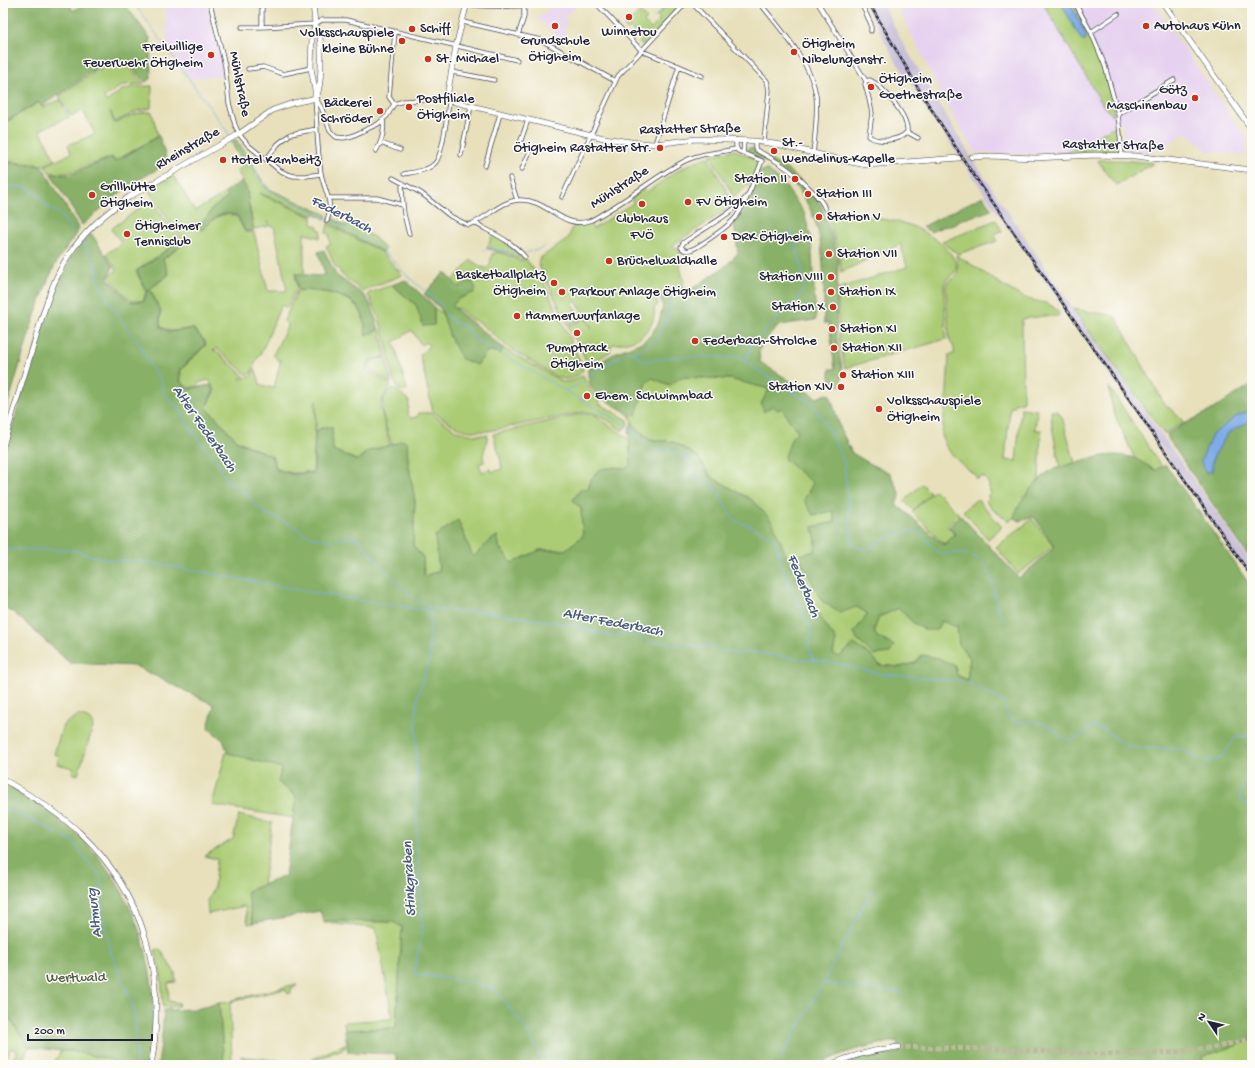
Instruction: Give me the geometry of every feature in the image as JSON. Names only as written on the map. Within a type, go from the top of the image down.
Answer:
[{"type":"street","name":"Mühlstraße","points":[[210,3],[225,66],[229,103],[237,135],[279,170],[287,174],[294,176],[321,174]]},
{"type":"street","points":[[262,3],[262,27]]},
{"type":"street","points":[[313,3],[315,24],[312,37],[311,68],[315,90],[321,174],[329,198],[329,216],[327,221]]},
{"type":"street","points":[[596,3],[642,51],[702,76]]},
{"type":"street","points":[[562,197],[618,76],[686,3]]},
{"type":"street","points":[[692,3],[767,81],[769,90],[764,142]]},
{"type":"street","points":[[760,3],[796,49],[809,73],[816,94],[817,119],[813,154]]},
{"type":"street","points":[[818,3],[866,81],[865,84],[872,113],[869,136],[873,139],[888,139],[903,136],[907,132],[907,127],[899,111],[888,95],[874,81],[866,81]]},
{"type":"street","points":[[861,3],[871,24],[871,31]]},
{"type":"street","points":[[1075,3],[1091,32],[1105,66],[1118,114],[1122,155]]},
{"type":"street","points":[[1163,3],[1252,130]]},
{"type":"street","points":[[404,174],[427,169],[436,162],[440,153],[449,103],[449,98],[447,95],[456,46],[467,4],[550,4]]},
{"type":"street","points":[[518,35],[524,17],[524,5]]},
{"type":"street","points":[[1091,32],[1118,14]]},
{"type":"street","points":[[242,27],[315,24],[322,20],[346,20],[517,60]]},
{"type":"street","points":[[462,22],[541,40],[615,81]]},
{"type":"street","points":[[315,24],[319,30],[320,36],[321,61],[319,88],[315,97]]},
{"type":"street","points":[[394,104],[389,97],[395,32]]},
{"type":"street","points":[[655,144],[679,66]]},
{"type":"street","points":[[248,69],[263,67],[282,74],[311,68]]},
{"type":"street","points":[[452,72],[494,80]]},
{"type":"street","points":[[1118,114],[1174,80]]},
{"type":"street","name":"Rheinstraße","points":[[3,446],[48,299],[60,270],[68,256],[82,238],[99,219],[129,197],[229,140],[273,110],[315,97]]},
{"type":"street","points":[[315,97],[322,109],[330,131],[336,137],[343,138],[352,136],[378,124],[387,116],[394,104],[404,101],[449,98]]},
{"type":"street","name":"Rastatter Straße","points":[[449,98],[455,102],[500,114],[625,142],[655,144],[696,140],[755,141],[867,165],[959,158]]},
{"type":"street","points":[[461,155],[471,106]]},
{"type":"street","points":[[484,166],[500,114]]},
{"type":"street","points":[[376,151],[381,143],[384,129],[383,120]]},
{"type":"street","points":[[522,169],[531,148],[520,143],[528,120]]},
{"type":"street","points":[[266,159],[278,144],[289,135],[317,129]]},
{"type":"street","points":[[907,132],[918,138]]},
{"type":"street","points":[[736,140],[736,149],[762,161],[747,196],[735,218],[713,236],[692,249],[687,251],[682,249],[681,247],[683,243],[731,211],[747,196]]},
{"type":"street","points":[[743,153],[744,141]]},
{"type":"street","points":[[755,141],[756,150],[792,171],[819,198],[825,209]]},
{"type":"street","points":[[381,143],[400,150]]},
{"type":"street","name":"Mühlstraße","points":[[517,200],[532,201],[541,205],[558,217],[566,220],[580,223],[590,221],[613,208],[682,162],[697,156],[736,149]]},
{"type":"street","name":"Rastatter Straße","points":[[972,157],[990,156],[1035,158],[1086,155],[1122,155],[1179,160],[1252,170]]},
{"type":"street","points":[[393,178],[421,193],[450,216],[468,225],[475,223],[507,203],[517,200],[510,178]]},
{"type":"street","points":[[403,183],[404,214],[408,234]]},
{"type":"street","points":[[329,198],[377,198],[404,205]]},
{"type":"street","points":[[475,223],[507,241],[526,257]]},
{"type":"street","points":[[3,779],[67,822],[83,836],[114,872],[130,899],[146,938],[155,984],[157,1011],[156,1034],[151,1065]]},
{"type":"street","points":[[830,1065],[857,1055],[898,1047]]},
{"type":"shaded area","points":[[167,3],[207,3],[223,75],[191,79],[167,46],[165,6],[168,6]]},
{"type":"shaded area","name":"Grundschule Ötigheim","points":[[556,3],[580,3],[568,14],[564,15],[565,20],[568,23],[563,29],[567,32],[559,45],[552,42],[556,35],[537,19]]},
{"type":"shaded area","points":[[865,3],[882,3],[905,47],[970,155],[1075,312],[1252,564],[1252,579],[933,118],[891,53]]},
{"type":"shaded area","points":[[896,3],[1153,3],[1247,139],[1245,156],[1214,151],[1209,153],[1187,132],[1153,153],[1129,151],[1124,140],[1123,124],[1115,125],[1070,151],[1035,154],[976,153],[943,98]]},
{"type":"green space","points":[[3,3],[69,3],[73,11],[85,3],[124,3],[150,38],[151,79],[145,82],[124,60],[112,58],[42,106],[38,102],[3,123]]},
{"type":"green space","points":[[669,3],[684,3],[642,46],[639,43],[642,40],[630,28],[627,30],[624,27],[640,12],[647,19],[644,22],[651,29],[660,20],[657,16]]},
{"type":"green space","points":[[1043,3],[1073,3],[1103,66],[1113,102],[1113,116],[1104,107]]},
{"type":"green space","points":[[113,60],[123,61],[144,84],[123,85],[104,97],[106,102],[122,90],[134,87],[152,86],[151,108],[137,111],[115,122],[110,111],[114,123],[142,112],[152,112],[158,136],[115,161],[112,157],[69,173],[50,173],[45,166],[71,153],[68,145],[95,134],[83,111],[71,116],[59,96]]},
{"type":"green space","points":[[60,100],[69,117],[40,130],[55,160],[44,165],[3,161],[3,124],[38,103],[43,107]]},
{"type":"green space","points":[[1115,126],[1117,128],[1119,141],[1115,152],[1088,151],[1056,155],[1056,153],[1070,151]]},
{"type":"green space","points":[[159,136],[168,163],[128,186],[82,225],[51,174],[69,175],[112,158],[115,162]]},
{"type":"green space","points":[[236,140],[269,189],[327,215],[325,219],[314,213],[313,216],[260,193],[312,217],[312,224],[321,230],[320,238],[304,233],[304,274],[295,274],[297,288],[287,308],[281,305],[251,373],[247,375],[216,348],[213,351],[215,350],[245,377],[240,378],[241,380],[251,376],[255,368],[261,386],[274,388],[281,359],[279,361],[273,355],[288,325],[284,321],[297,291],[313,291],[332,294],[348,300],[355,305],[360,311],[366,335],[380,330],[386,356],[370,360],[366,370],[391,385],[384,396],[380,407],[390,445],[368,451],[357,460],[333,450],[332,427],[322,427],[316,432],[316,422],[318,422],[316,421],[316,401],[313,472],[307,472],[305,470],[307,473],[292,473],[277,469],[272,456],[238,441],[206,407],[215,390],[209,380],[198,383],[199,386],[189,388],[181,382],[181,370],[206,345],[205,341],[193,328],[170,331],[160,326],[161,311],[150,289],[169,275],[163,259],[184,244],[149,191],[150,188],[173,175],[195,211],[226,193],[228,197],[212,209],[208,216],[197,226],[202,230],[221,215],[231,215],[237,217],[245,232],[254,232],[268,291],[287,291],[274,226],[270,226],[268,221],[269,226],[254,229],[247,194],[248,192],[237,170],[245,165],[231,142]]},
{"type":"green space","points":[[748,148],[753,148],[758,153],[788,170],[803,183],[821,205],[838,260],[836,335],[842,368],[841,386],[831,381],[830,376],[830,369],[835,369],[829,323],[824,323],[822,255],[820,239],[815,222],[809,207],[793,183],[776,168],[748,151]]},
{"type":"green space","points":[[735,150],[761,162],[751,183],[734,197],[710,155]]},
{"type":"green space","name":"Brüchelwaldhalle","points":[[708,157],[734,205],[674,244],[673,247],[678,248],[680,255],[679,262],[684,283],[656,299],[658,305],[654,307],[654,317],[647,331],[639,338],[629,342],[611,345],[610,352],[588,365],[568,327],[585,318],[592,328],[576,301],[572,303],[580,319],[568,325],[538,264],[540,258],[568,239],[572,228],[575,226],[590,223],[593,229],[633,203],[631,199],[644,189],[647,192],[684,167],[700,159]]},
{"type":"green space","points":[[1098,161],[1154,163],[1116,185]]},
{"type":"green space","points":[[3,162],[42,166],[79,229],[57,261],[48,280],[34,318],[3,420]]},
{"type":"green space","points":[[768,170],[786,187],[804,213],[811,238],[816,319],[780,325],[767,338],[759,350],[760,362],[817,398],[826,394],[830,395],[841,430],[852,453],[890,473],[900,495],[896,504],[944,545],[955,534],[949,527],[960,515],[1019,578],[1055,547],[1034,517],[1020,521],[1014,518],[1016,511],[1029,490],[1047,473],[1053,469],[1083,460],[1116,455],[1136,459],[1155,470],[1166,465],[1252,588],[1252,1040],[1202,1057],[1203,1065],[841,1065],[864,1057],[899,1053],[897,1041],[856,1049],[819,1065],[396,1065],[397,1059],[395,1054],[348,1052],[345,1030],[396,1028],[402,927],[393,922],[324,921],[320,911],[253,923],[247,891],[285,876],[296,796],[278,782],[282,768],[228,753],[223,740],[208,728],[214,705],[135,666],[70,663],[13,612],[3,608],[3,458],[46,313],[71,257],[91,233],[113,267],[108,278],[130,302],[144,301],[149,290],[146,291],[137,271],[180,241],[182,245],[163,259],[168,274],[150,289],[160,311],[160,326],[169,332],[193,329],[204,341],[205,345],[180,370],[180,382],[188,389],[211,385],[214,390],[206,407],[238,442],[271,456],[277,470],[292,474],[314,473],[315,432],[322,428],[332,427],[333,450],[357,461],[368,451],[397,443],[400,440],[407,442],[408,461],[415,501],[413,546],[423,557],[424,576],[439,571],[435,536],[458,520],[473,557],[490,540],[498,536],[499,547],[512,563],[540,550],[565,550],[583,536],[581,509],[573,500],[580,490],[588,489],[591,479],[600,469],[616,467],[625,469],[631,464],[629,432],[632,422],[647,438],[674,442],[698,457],[711,477],[752,500],[772,521],[798,583],[836,640],[833,654],[839,657],[854,644],[873,657],[879,665],[900,667],[915,663],[922,655],[938,658],[955,666],[957,675],[967,680],[970,658],[959,645],[957,627],[941,621],[937,630],[923,630],[923,627],[914,624],[899,608],[879,617],[874,630],[876,636],[894,646],[890,653],[874,655],[857,640],[854,632],[868,614],[857,607],[840,613],[823,602],[801,561],[800,555],[815,551],[816,541],[813,527],[835,522],[833,511],[813,515],[804,500],[813,483],[784,459],[792,437],[798,431],[782,408],[778,410],[772,406],[764,412],[761,404],[769,389],[730,379],[681,377],[670,385],[652,378],[646,382],[636,415],[630,416],[626,412],[602,398],[590,385],[588,379],[588,369],[617,352],[642,342],[651,335],[659,322],[663,306],[660,297],[682,284],[689,291],[727,265],[738,253],[734,223],[743,213],[760,171]]},
{"type":"green space","points":[[242,181],[248,192],[253,231],[245,231],[238,216],[232,214],[222,214],[218,216],[202,230],[197,226],[208,216],[212,209],[228,197],[225,192]]},
{"type":"green space","points":[[983,196],[992,210],[961,220],[954,225],[942,227],[931,232],[922,227]]},
{"type":"green space","points":[[151,200],[180,240],[136,271],[146,292],[143,301],[131,301],[109,276],[117,270],[106,254],[122,243],[111,229]]},
{"type":"green space","points":[[831,210],[913,226],[938,241],[952,255],[956,269],[954,273],[946,280],[944,285],[946,339],[845,368],[839,337],[838,301],[840,288],[907,267],[901,244],[841,272],[839,256],[828,215]]},
{"type":"green space","points":[[330,217],[346,226],[349,223],[375,238],[385,249],[383,252],[328,222]]},
{"type":"green space","points":[[996,220],[1002,231],[995,233],[997,241],[958,254],[942,242]]},
{"type":"green space","points":[[328,224],[383,253],[402,275],[362,291],[341,274],[338,268],[336,268],[326,246],[330,245],[329,234],[326,233]]},
{"type":"green space","points":[[493,234],[504,240],[524,257],[518,258],[506,253],[488,249],[487,248]]},
{"type":"green space","points":[[324,250],[336,275],[365,296],[372,307],[379,330],[366,335],[365,322],[361,311],[356,305],[341,296],[323,292],[298,290],[296,274],[320,276],[325,274],[318,252]]},
{"type":"green space","points":[[496,252],[520,261],[525,258],[543,281],[581,363],[583,370],[574,378],[563,379],[555,376],[509,348],[480,323],[471,319],[459,309],[451,306],[458,299],[475,292],[458,287],[452,281],[471,260],[481,267],[487,268],[490,265],[492,254]]},
{"type":"green space","points":[[956,255],[1014,292],[1028,299],[1052,306],[1059,313],[1058,316],[1022,319],[1023,402],[1014,404],[1014,407],[1010,407],[1005,460],[1016,461],[1021,408],[1037,410],[1035,430],[1041,430],[1039,480],[1025,496],[1014,518],[1009,521],[992,509],[986,501],[989,498],[987,496],[991,493],[989,484],[983,476],[977,479],[975,475],[954,457],[943,440],[942,434],[949,355],[954,354],[953,346],[949,339],[946,286],[957,274],[958,266]]},
{"type":"green space","points":[[445,272],[458,287],[472,281],[476,289],[475,292],[458,299],[452,306],[503,348],[500,354],[498,352],[487,351],[477,365],[462,359],[450,337],[441,309],[424,294]]},
{"type":"green space","points":[[405,280],[432,304],[434,308],[434,325],[423,326],[416,305],[392,285]]},
{"type":"green space","points":[[392,285],[416,305],[434,325],[434,308],[442,313],[450,337],[477,365],[487,351],[498,352],[500,354],[503,348],[563,382],[573,381],[583,375],[590,389],[600,400],[598,403],[628,420],[628,424],[622,431],[609,421],[595,414],[584,412],[489,431],[471,431],[459,428],[433,412],[420,355],[429,346],[426,342],[421,345],[412,330],[394,342],[407,390],[403,392],[397,387],[393,379],[386,343],[378,315],[368,295],[369,293]]},
{"type":"green space","points":[[1073,309],[1115,316],[1164,403],[1184,422],[1164,434]]},
{"type":"green space","points":[[386,357],[391,383],[367,368],[370,361]]},
{"type":"green space","points":[[681,377],[730,379],[769,389],[761,404],[764,411],[772,406],[782,408],[798,431],[813,483],[833,510],[835,522],[813,527],[816,541],[815,551],[800,555],[801,561],[823,602],[857,607],[868,614],[854,632],[876,636],[874,630],[879,617],[899,608],[914,624],[923,627],[923,630],[941,620],[958,627],[959,645],[970,658],[967,680],[957,675],[938,658],[922,655],[915,663],[900,667],[879,665],[873,657],[838,657],[832,654],[836,640],[798,583],[790,564],[752,500],[711,477],[698,457],[674,442],[655,440],[647,437],[632,422],[630,416],[636,415],[646,382],[652,378],[670,385]]},
{"type":"green space","points":[[1252,384],[1252,561],[1169,440],[1167,434],[1210,411]]},
{"type":"green space","points":[[1109,387],[1162,467],[1155,470],[1135,459],[1113,411]]},
{"type":"green space","points":[[393,388],[409,401],[408,415],[411,418],[417,417],[419,413],[431,413],[457,431],[474,435],[488,435],[483,455],[484,462],[479,464],[482,472],[491,469],[492,472],[502,469],[493,434],[581,414],[595,415],[629,439],[631,464],[626,469],[616,467],[591,479],[588,489],[580,490],[574,500],[581,509],[583,536],[565,550],[540,550],[512,563],[499,547],[498,536],[490,540],[473,557],[458,520],[439,571],[424,576],[423,557],[413,546],[415,501],[408,461],[407,442],[392,445],[383,415],[384,400],[387,393]]},
{"type":"green space","points":[[1051,411],[1057,411],[1062,417],[1075,463],[1060,467],[1052,427]]},
{"type":"green space","points":[[922,484],[931,493],[913,510],[904,501]]},
{"type":"green space","points":[[935,490],[959,514],[947,526],[954,534],[944,544],[912,512]]},
{"type":"green space","points":[[977,499],[1002,527],[988,539],[963,511]]},
{"type":"green space","points":[[1032,519],[1054,546],[1018,574],[996,547]]},
{"type":"green space","points":[[78,715],[86,717],[90,720],[93,727],[78,775],[72,773],[73,768],[57,764],[59,756],[54,754],[63,725]]},
{"type":"green space","points":[[226,752],[282,768],[278,782],[296,796],[293,818],[212,805]]},
{"type":"green space","name":"Wertwald","points":[[3,780],[64,823],[83,840],[103,863],[120,889],[134,916],[144,945],[150,974],[153,1005],[152,1035],[148,1065],[115,1065],[113,1060],[71,1051],[29,1047],[3,1009]]},
{"type":"green space","points":[[239,815],[272,823],[263,885],[247,891],[253,923],[248,924],[245,906],[208,914],[207,901],[214,887],[217,859],[204,856],[233,839]]},
{"type":"green space","points":[[324,921],[393,922],[402,927],[396,1028],[345,1030],[344,1022],[391,1019],[392,1016],[376,928],[324,923]]},
{"type":"green space","points":[[160,949],[175,973],[176,982],[168,983],[169,1002],[178,1002],[179,1006],[163,1007],[161,975],[155,950]]},
{"type":"green space","points":[[296,984],[296,987],[291,988],[291,993],[288,994],[285,989],[230,1002],[232,1000]]},
{"type":"green space","points":[[230,1002],[232,1065],[224,1065],[219,1003]]},
{"type":"green space","points":[[219,1003],[224,1065],[158,1065],[164,1010],[196,1009]]},
{"type":"green space","points":[[3,1009],[29,1047],[20,1065],[11,1065],[17,1051],[11,1048],[3,1064]]},
{"type":"green space","points":[[1252,1040],[1252,1065],[1203,1065],[1202,1057]]},
{"type":"green space","points":[[345,1044],[345,1048],[304,1065],[292,1065],[241,1058],[241,1056],[299,1063],[306,1062]]},
{"type":"green space","points":[[61,1051],[71,1051],[113,1060],[115,1065],[64,1065],[55,1061]]},
{"type":"water","points":[[1061,3],[1070,3],[1086,35],[1086,39],[1082,41]]},
{"type":"water","points":[[1252,410],[1252,420],[1228,433],[1213,458],[1212,471],[1206,473],[1201,461],[1212,435],[1237,416]]},
{"type":"waterway","name":"Federbach","points":[[134,3],[231,137]]},
{"type":"waterway","points":[[654,18],[667,3]]},
{"type":"waterway","name":"Federbach","points":[[233,139],[268,190],[376,244],[406,275],[444,307]]},
{"type":"waterway","name":"Alter Federbach","points":[[3,185],[25,187],[40,196],[47,207],[60,214],[74,234]]},
{"type":"waterway","points":[[761,335],[799,299],[804,286],[801,265],[791,229]]},
{"type":"waterway","name":"Alter Federbach","points":[[82,241],[96,265],[99,281],[109,301],[140,345],[150,366],[160,379],[166,396],[182,412],[192,432],[218,463],[224,477],[233,486],[246,493],[265,513],[282,520],[309,536],[326,540],[352,537],[362,541],[369,552],[388,574]]},
{"type":"waterway","points":[[525,253],[541,249],[545,246]]},
{"type":"waterway","points":[[484,250],[490,248],[520,254]]},
{"type":"waterway","points":[[633,353],[648,346],[657,338],[670,312],[670,299],[682,287]]},
{"type":"waterway","name":"Federbach","points":[[445,314],[453,322],[464,326],[469,330],[478,342],[490,346],[625,425],[655,450],[668,448],[688,460],[695,480],[707,481],[716,489],[735,521],[752,526],[775,540],[785,575],[812,632],[808,644],[813,660],[839,664],[881,674],[968,682],[1003,702],[1006,714],[1015,723],[1032,722],[1045,724],[1066,740],[1072,740],[1093,726],[1105,730],[1122,744],[1138,748],[1180,749],[1205,762],[1221,759],[1236,736],[1252,737]]},
{"type":"waterway","points":[[746,362],[751,345],[755,340]]},
{"type":"waterway","points":[[588,375],[630,351],[645,362],[670,357],[737,357],[812,404],[826,424],[844,462],[852,543],[856,547],[866,549],[896,535],[912,531],[920,533],[924,536],[935,549],[942,554],[960,553],[975,557],[983,563],[988,571],[997,606],[1000,614],[1006,620]]},
{"type":"waterway","points":[[566,389],[575,387],[583,380]]},
{"type":"waterway","name":"Stinkgraben","points":[[3,549],[71,550],[108,560],[149,562],[320,594],[431,611],[429,663],[418,694],[416,713],[417,843],[423,921],[422,934],[414,973],[480,984],[496,990],[529,1034],[545,1065]]},
{"type":"waterway","name":"Alter Federbach","points":[[392,578],[412,597],[431,608],[453,611],[488,612],[578,626],[596,633],[614,636],[625,633],[630,636],[646,638],[654,643],[666,642],[674,645],[699,647],[712,646],[720,651],[731,651],[738,655],[752,652],[814,661]]},
{"type":"waterway","name":"Federbach","points":[[1252,769],[1241,790],[1240,799],[1252,809]]},
{"type":"waterway","name":"Altmurg","points":[[3,808],[35,821],[74,843],[101,878],[103,919],[109,945],[133,1005],[137,1065]]},
{"type":"waterway","points":[[780,1059],[823,983],[872,890]]},
{"type":"waterway","points":[[824,983],[902,993]]},
{"type":"tunnel","points":[[959,158],[972,157]]},
{"type":"tunnel","points":[[898,1047],[991,1049],[1098,1054],[1169,1053],[1216,1047],[1252,1039]]},
{"type":"railway","points":[[869,3],[921,93],[967,165],[1252,577]]},
{"type":"place","name":"Winnetou","points":[[629,17]]},
{"type":"place","name":"Grundschule Ötigheim","points":[[555,26]]},
{"type":"place","name":"Autohaus Kühn","points":[[1146,26]]},
{"type":"place","name":"Schiff","points":[[412,29]]},
{"type":"place","name":"Volksschauspiele kleine Bühne","points":[[402,41]]},
{"type":"place","name":"Ötigheim Nibelungenstr.","points":[[794,52]]},
{"type":"place","name":"Freiwillige Feuerwehr Ötigheim","points":[[211,55]]},
{"type":"place","name":"St. Michael","points":[[428,59]]},
{"type":"place","name":"Ötigheim Goethestraße","points":[[871,87]]},
{"type":"place","name":"Götz Maschinenbau","points":[[1195,98]]},
{"type":"place","name":"Postfiliale Ötigheim","points":[[409,107]]},
{"type":"place","name":"Bäckerei Schröder","points":[[380,111]]},
{"type":"place","name":"Ötigheim Rastatter Str.","points":[[660,148]]},
{"type":"place","name":"St.- Wendelinus-Kapelle","points":[[774,151]]},
{"type":"place","name":"Hotel Kambeitz","points":[[223,160]]},
{"type":"place","name":"Station II","points":[[795,179]]},
{"type":"place","name":"Station III","points":[[808,194]]},
{"type":"place","name":"Grillhütte Ötigheim","points":[[92,195]]},
{"type":"place","name":"FV Ötigheim","points":[[688,202]]},
{"type":"place","name":"Clubhaus FVÖ","points":[[642,204]]},
{"type":"place","name":"Station V","points":[[819,217]]},
{"type":"place","name":"Ötigheimer Tennisclub","points":[[127,234]]},
{"type":"place","name":"DRK Ötigheim","points":[[724,237]]},
{"type":"place","name":"Station VII","points":[[829,254]]},
{"type":"place","name":"Brüchelwaldhalle","points":[[609,261]]},
{"type":"place","name":"Station VIII","points":[[831,277]]},
{"type":"place","name":"Basketballplatz Ötigheim","points":[[554,283]]},
{"type":"place","name":"Parkour Anlage Ötigheim","points":[[562,292]]},
{"type":"place","name":"Station IX","points":[[831,292]]},
{"type":"place","name":"Station X","points":[[833,307]]},
{"type":"place","name":"Hammerwurfanlage","points":[[517,316]]},
{"type":"place","name":"Station XI","points":[[832,329]]},
{"type":"place","name":"Pumptrack Ötigheim","points":[[577,333]]},
{"type":"place","name":"Federbach-Strolche","points":[[695,341]]},
{"type":"place","name":"Station XII","points":[[834,348]]},
{"type":"place","name":"Station XIII","points":[[843,375]]},
{"type":"place","name":"Station XIV","points":[[841,387]]},
{"type":"place","name":"Ehem. Schwimmbad","points":[[587,396]]},
{"type":"place","name":"Volksschauspiele Ötigheim","points":[[879,409]]}]
